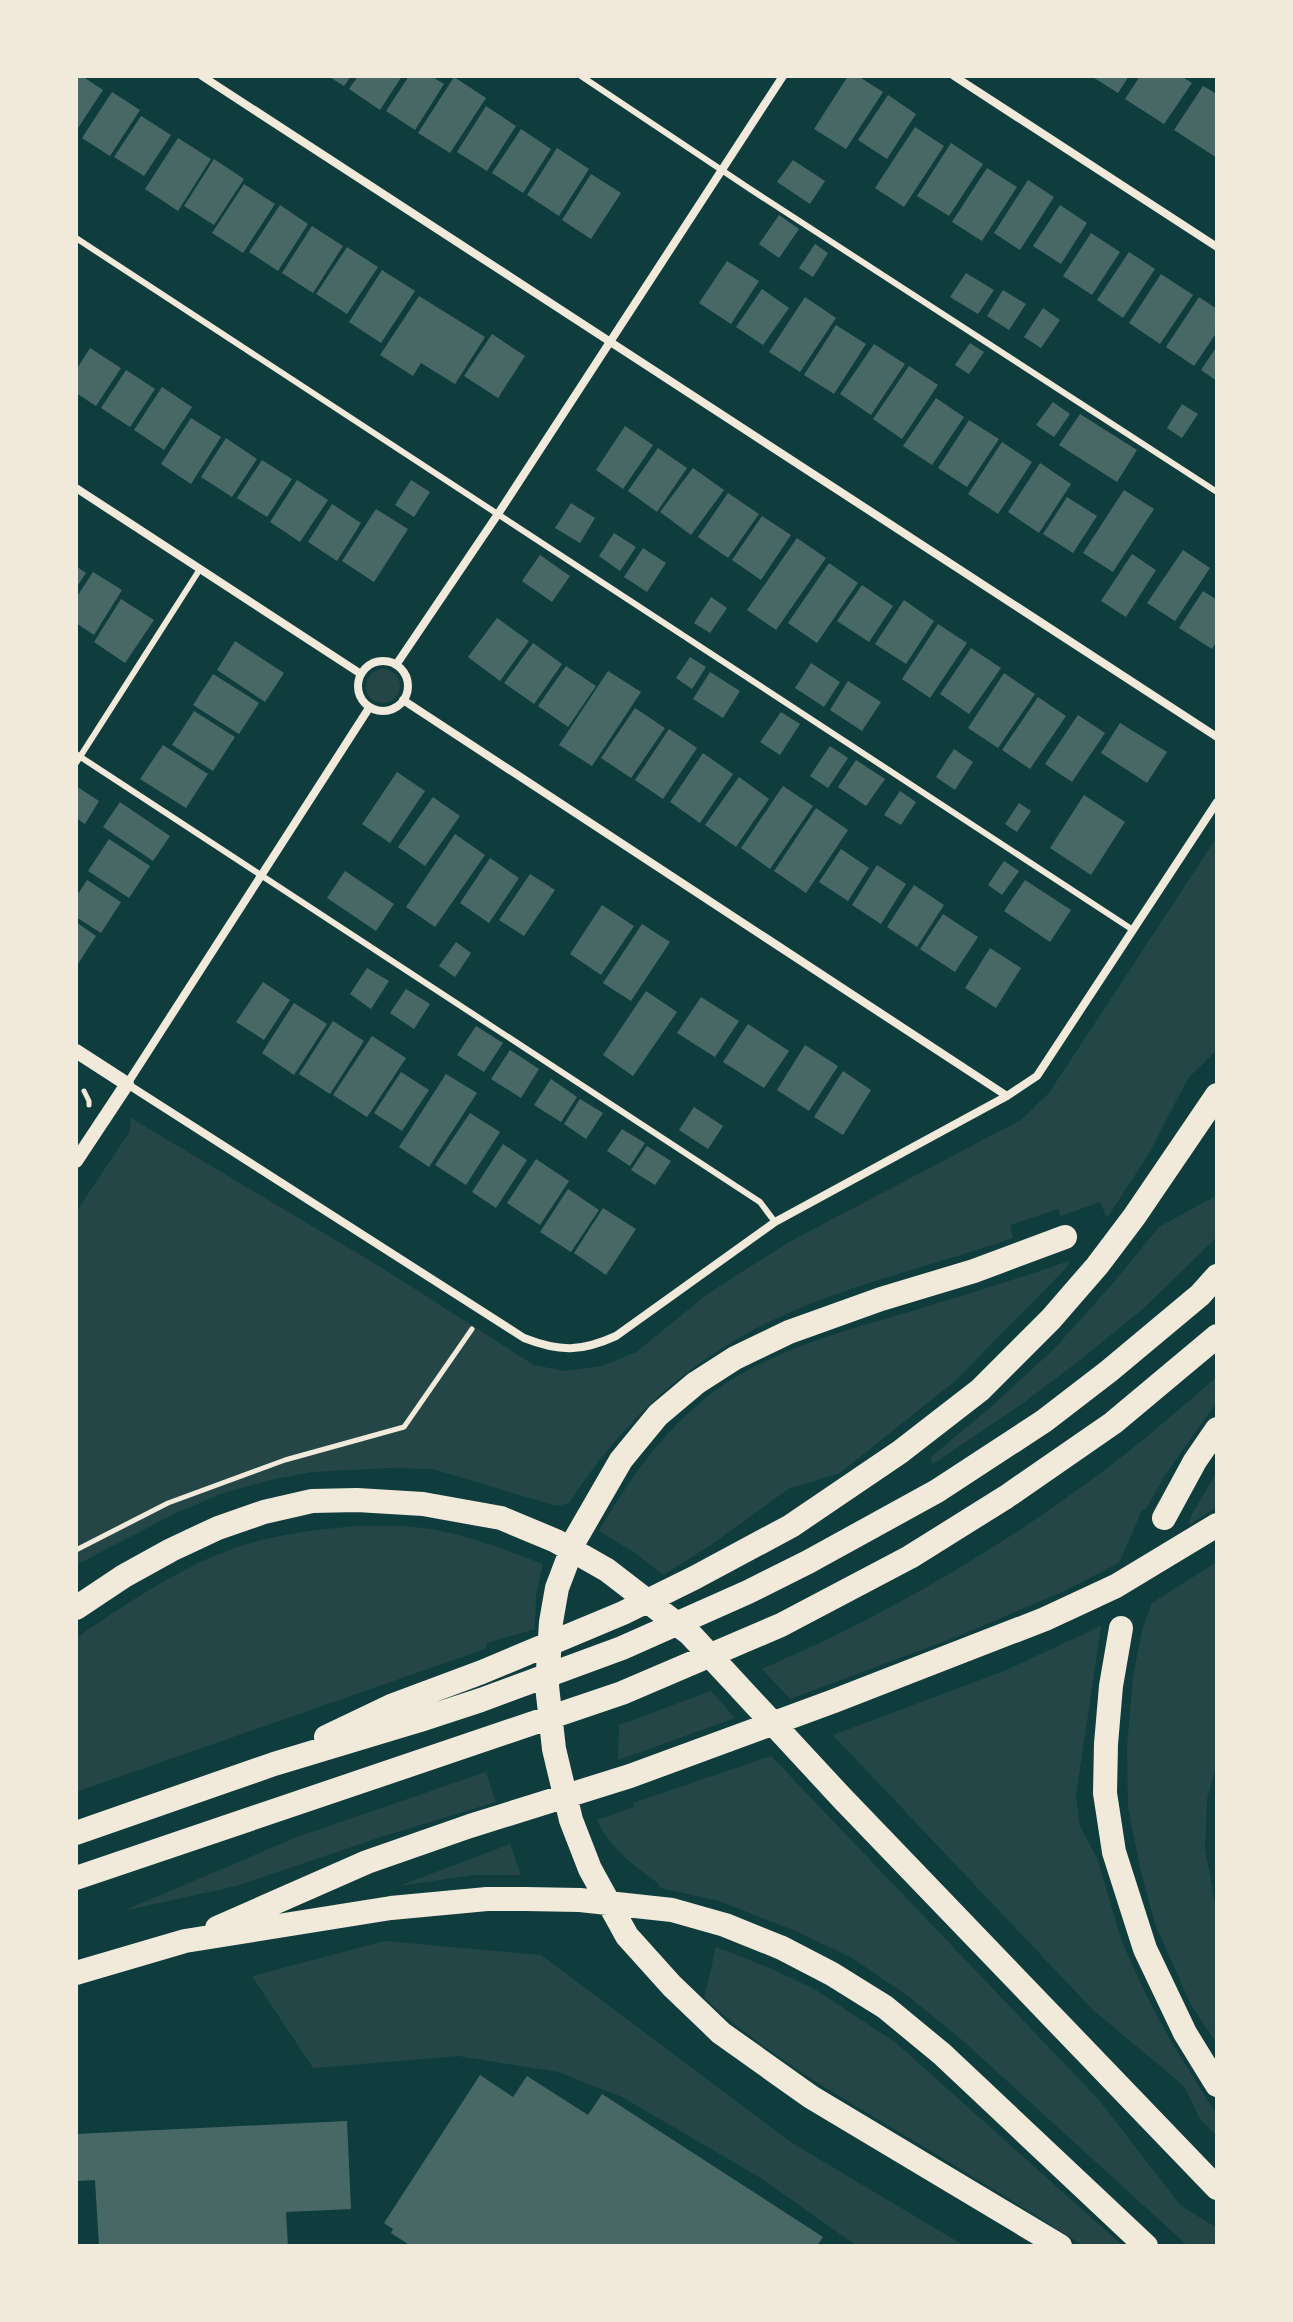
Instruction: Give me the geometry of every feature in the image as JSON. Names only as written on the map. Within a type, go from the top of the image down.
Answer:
[{"type":"highway","points":[[274,1764],[356,1721],[623,1613],[694,1578],[791,1526],[900,1452],[980,1390],[1051,1319],[1097,1266],[1160,1181],[1217,1095]]},
{"type":"highway","points":[[1060,2246],[811,2097],[721,2033],[636,1946],[627,1936],[590,1869],[571,1820],[554,1749],[547,1686],[551,1622],[557,1588],[576,1538],[621,1460],[658,1415],[696,1383],[735,1358],[789,1332],[881,1299],[974,1271],[1065,1237]]},
{"type":"highway","points":[[76,1833],[274,1764],[481,1700],[622,1648],[748,1592],[937,1491],[1044,1421],[1200,1295],[1217,1276]]},
{"type":"highway","points":[[76,1878],[622,1693],[781,1625],[910,1557],[1006,1497],[1113,1423],[1217,1336]]},
{"type":"highway","points":[[1164,1518],[1195,1461],[1217,1429]]},
{"type":"highway","points":[[76,1608],[124,1576],[218,1528],[264,1512],[312,1501],[423,1504],[501,1518],[556,1541],[607,1570],[690,1634],[842,1798],[1217,2188]]},
{"type":"highway","points":[[76,1973],[185,1941],[367,1862],[630,1776],[1045,1619],[1116,1586],[1217,1525]]},
{"type":"highway","points":[[1121,1628],[1111,1686],[1106,1744],[1105,1793],[1114,1852],[1145,1949],[1185,2033],[1217,2085]]},
{"type":"highway","points":[[185,1941],[391,1908],[487,1899],[580,1900],[672,1910],[725,1925],[782,1948],[885,2007],[942,2054],[1146,2246]]},
{"type":"street","points":[[202,76],[1217,737]]},
{"type":"street","points":[[396,665],[783,76]]},
{"type":"street","points":[[954,76],[1217,247]]},
{"type":"street","points":[[76,488],[361,674]]},
{"type":"street","points":[[377,662],[396,665],[407,680],[403,700],[389,711],[369,708],[358,692],[361,674],[377,662]]},
{"type":"street","points":[[403,700],[1007,1096]]},
{"type":"street","points":[[76,1161],[369,708]]},
{"type":"street","points":[[76,1051],[524,1338],[566,1350],[595,1345],[616,1336],[775,1222],[1007,1096],[1037,1076],[1217,802]]},
{"type":"lane","points":[[581,76],[1217,492]]},
{"type":"lane","points":[[76,238],[1133,930]]},
{"type":"lane","points":[[200,569],[77,758],[760,1202],[775,1222]]},
{"type":"path","points":[[76,1550],[168,1503],[285,1460],[404,1427],[472,1329]]},
{"type":"shaded area","points":[[383,669],[395,674],[400,686],[395,698],[383,703],[371,698],[366,686],[371,674]]},
{"type":"shaded area","points":[[1217,837],[1217,1050],[1188,1078],[1150,1152],[1107,1218],[1100,1202],[1061,1216],[1058,1209],[1010,1225],[1013,1238],[847,1290],[758,1327],[666,1389],[615,1442],[569,1503],[557,1506],[433,1469],[313,1472],[223,1493],[176,1513],[76,1565],[76,1212],[130,1131],[131,1118],[382,1268],[534,1365],[564,1371],[602,1366],[636,1352],[709,1293],[789,1242],[1021,1120],[1049,1093]]},
{"type":"shaded area","points":[[1217,1195],[1217,1237],[1145,1307],[1019,1406],[933,1464],[931,1457],[1055,1348],[1159,1227]]},
{"type":"shaded area","points":[[1069,1261],[1069,1265],[955,1381],[840,1473],[788,1489],[711,1545],[663,1575],[634,1552],[599,1531],[636,1473],[664,1438],[697,1405],[737,1376],[810,1343]]},
{"type":"shaded area","points":[[1217,1377],[1217,1402],[1165,1475],[1146,1509],[1142,1510],[1119,1563],[1060,1593],[956,1637],[790,1699],[762,1669],[904,1600],[995,1546],[1082,1487]]},
{"type":"shaded area","points":[[1217,1472],[1217,1507],[1189,1525],[1192,1514]]},
{"type":"shaded area","points":[[357,1526],[431,1529],[488,1544],[543,1564],[536,1595],[535,1629],[487,1643],[485,1649],[76,1792],[76,1638],[163,1582],[219,1554],[286,1535]]},
{"type":"shaded area","points":[[1217,1562],[1217,1762],[1207,1800],[1205,1848],[1217,1914],[1217,2044],[1191,2005],[1155,1924],[1128,1808],[1127,1747],[1133,1677],[1142,1630],[1152,1603]]},
{"type":"shaded area","points":[[1101,1626],[1076,1796],[1080,1826],[1097,1858],[1122,1942],[1146,1995],[1217,2115],[1217,2136],[1200,2119],[1184,2086],[1093,2010],[833,1735],[1004,1671]]},
{"type":"shaded area","points":[[711,1691],[735,1718],[618,1760],[619,1725]]},
{"type":"shaded area","points":[[771,1756],[1099,2100],[1181,2206],[1217,2228],[1217,2246],[1188,2246],[962,2040],[908,1996],[852,1958],[798,1932],[719,1901],[661,1888],[615,1847],[597,1820],[634,1807],[633,1803]]},
{"type":"shaded area","points":[[486,1772],[496,1802],[236,1886],[123,1911],[297,1837]]},
{"type":"shaded area","points":[[510,1844],[521,1875],[473,1875],[399,1886]]},
{"type":"shaded area","points":[[385,1941],[541,1955],[792,2143],[965,2246],[857,2246],[759,2177],[622,2097],[558,2072],[458,2056],[313,2068],[252,1976]]},
{"type":"shaded area","points":[[716,1947],[816,1990],[896,2043],[1123,2246],[1084,2246],[770,2051],[704,1998]]},
{"type":"building","points":[[76,76],[82,76],[103,90],[76,131]]},
{"type":"building","points":[[328,76],[351,76],[344,86]]},
{"type":"building","points":[[358,76],[402,76],[380,110],[349,89]]},
{"type":"building","points":[[409,76],[431,76],[444,84],[415,130],[386,111]]},
{"type":"building","points":[[848,76],[858,76],[883,92],[846,149],[814,129]]},
{"type":"building","points":[[1091,76],[1129,76],[1118,93]]},
{"type":"building","points":[[1140,76],[1181,76],[1192,83],[1164,124],[1125,99]]},
{"type":"building","points":[[454,77],[486,98],[450,153],[418,133]]},
{"type":"building","points":[[1203,86],[1217,94],[1217,158],[1174,130]]},
{"type":"building","points":[[112,92],[140,110],[110,156],[82,138]]},
{"type":"building","points":[[888,95],[916,114],[887,159],[858,140]]},
{"type":"building","points":[[486,106],[516,126],[487,171],[457,152]]},
{"type":"building","points":[[141,116],[171,135],[144,176],[114,157]]},
{"type":"building","points":[[915,127],[944,146],[904,207],[875,188]]},
{"type":"building","points":[[521,129],[551,149],[523,193],[492,173]]},
{"type":"building","points":[[178,138],[211,159],[178,211],[145,189]]},
{"type":"building","points":[[951,143],[983,164],[949,216],[917,196]]},
{"type":"building","points":[[557,148],[589,169],[559,216],[527,195]]},
{"type":"building","points":[[214,159],[244,179],[214,225],[184,206]]},
{"type":"building","points":[[793,160],[825,181],[810,204],[777,182]]},
{"type":"building","points":[[987,168],[1017,187],[982,241],[952,222]]},
{"type":"building","points":[[591,174],[621,193],[591,239],[562,220]]},
{"type":"building","points":[[1028,180],[1054,197],[1020,250],[994,233]]},
{"type":"building","points":[[244,184],[275,204],[243,253],[212,233]]},
{"type":"building","points":[[280,205],[308,224],[278,271],[249,252]]},
{"type":"building","points":[[1060,205],[1087,223],[1061,264],[1033,246]]},
{"type":"building","points":[[779,215],[799,229],[779,258],[759,244]]},
{"type":"building","points":[[312,226],[343,246],[313,293],[282,273]]},
{"type":"building","points":[[1091,233],[1120,252],[1092,295],[1063,276]]},
{"type":"building","points":[[815,244],[828,253],[813,277],[799,268]]},
{"type":"building","points":[[347,247],[378,267],[347,314],[316,294]]},
{"type":"building","points":[[1129,252],[1155,269],[1123,318],[1097,300]]},
{"type":"building","points":[[727,261],[759,281],[731,324],[699,303]]},
{"type":"building","points":[[382,270],[415,291],[381,343],[349,322]]},
{"type":"building","points":[[966,273],[994,290],[978,314],[950,297]]},
{"type":"building","points":[[1161,274],[1193,295],[1160,344],[1129,323]]},
{"type":"building","points":[[762,289],[789,308],[763,345],[736,327]]},
{"type":"building","points":[[1003,290],[1026,304],[1009,330],[987,316]]},
{"type":"building","points":[[419,296],[485,337],[455,384],[421,363],[413,376],[380,355]]},
{"type":"building","points":[[805,297],[836,318],[800,372],[769,352]]},
{"type":"building","points":[[1199,297],[1217,309],[1217,332],[1194,366],[1166,347]]},
{"type":"building","points":[[1043,308],[1060,320],[1041,348],[1024,337]]},
{"type":"building","points":[[836,325],[866,344],[834,394],[804,375]]},
{"type":"building","points":[[492,334],[525,356],[498,398],[464,376]]},
{"type":"building","points":[[970,343],[984,352],[969,374],[955,365]]},
{"type":"building","points":[[874,344],[905,364],[871,415],[840,394]]},
{"type":"building","points":[[1217,346],[1217,381],[1201,370]]},
{"type":"building","points":[[90,348],[121,368],[96,406],[76,393],[76,370]]},
{"type":"building","points":[[909,366],[938,385],[902,439],[873,419]]},
{"type":"building","points":[[126,370],[155,389],[130,427],[101,408]]},
{"type":"building","points":[[162,387],[192,407],[164,450],[134,430]]},
{"type":"building","points":[[936,398],[964,417],[932,465],[903,446]]},
{"type":"building","points":[[1053,402],[1070,414],[1054,437],[1036,425]]},
{"type":"building","points":[[1182,404],[1198,414],[1182,438],[1167,428]]},
{"type":"building","points":[[1080,414],[1137,450],[1117,482],[1059,445]]},
{"type":"building","points":[[191,418],[221,437],[191,484],[161,464]]},
{"type":"building","points":[[969,420],[999,439],[967,487],[938,468]]},
{"type":"building","points":[[625,426],[653,445],[623,489],[596,470]]},
{"type":"building","points":[[226,438],[257,459],[232,497],[201,477]]},
{"type":"building","points":[[1002,442],[1032,462],[998,514],[968,494]]},
{"type":"building","points":[[658,448],[687,468],[657,512],[628,491]]},
{"type":"building","points":[[262,460],[292,479],[267,517],[237,498]]},
{"type":"building","points":[[1040,463],[1071,484],[1039,533],[1008,512]]},
{"type":"building","points":[[693,468],[724,490],[691,535],[660,512]]},
{"type":"building","points":[[297,480],[328,500],[300,542],[270,522]]},
{"type":"building","points":[[411,480],[430,492],[414,517],[395,505]]},
{"type":"building","points":[[1124,490],[1154,509],[1113,572],[1083,553]]},
{"type":"building","points":[[728,493],[759,514],[728,558],[698,537]]},
{"type":"building","points":[[1067,497],[1097,516],[1073,553],[1043,534]]},
{"type":"building","points":[[571,503],[595,518],[580,543],[555,528]]},
{"type":"building","points":[[332,504],[361,523],[337,561],[308,542]]},
{"type":"building","points":[[376,509],[408,529],[374,582],[342,561]]},
{"type":"building","points":[[762,516],[791,535],[761,580],[732,560]]},
{"type":"building","points":[[614,533],[636,547],[620,571],[599,556]]},
{"type":"building","points":[[797,538],[826,558],[776,630],[747,610]]},
{"type":"building","points":[[643,548],[666,563],[647,592],[624,577]]},
{"type":"building","points":[[1183,550],[1210,568],[1175,621],[1147,603]]},
{"type":"building","points":[[1132,554],[1156,570],[1126,617],[1101,601]]},
{"type":"building","points":[[540,555],[570,576],[552,602],[522,581]]},
{"type":"building","points":[[829,563],[858,583],[817,643],[788,623]]},
{"type":"building","points":[[76,566],[86,573],[76,588]]},
{"type":"building","points":[[93,572],[122,590],[94,635],[76,623],[76,598]]},
{"type":"building","points":[[862,585],[893,606],[869,642],[837,621]]},
{"type":"building","points":[[1203,591],[1217,600],[1217,641],[1212,649],[1179,628]]},
{"type":"building","points":[[711,597],[727,608],[710,633],[694,623]]},
{"type":"building","points":[[121,599],[154,620],[125,663],[94,642]]},
{"type":"building","points":[[904,600],[934,621],[906,664],[875,644]]},
{"type":"building","points":[[497,618],[529,641],[500,681],[468,657]]},
{"type":"building","points":[[938,624],[967,643],[930,698],[902,679]]},
{"type":"building","points":[[235,641],[284,673],[265,702],[217,670]]},
{"type":"building","points":[[533,643],[562,664],[534,704],[504,683]]},
{"type":"building","points":[[971,648],[1001,668],[969,714],[940,694]]},
{"type":"building","points":[[690,657],[706,667],[692,689],[676,678]]},
{"type":"building","points":[[811,663],[840,682],[824,707],[795,688]]},
{"type":"building","points":[[566,666],[596,686],[568,727],[538,706]]},
{"type":"building","points":[[608,671],[641,692],[592,766],[559,745]]},
{"type":"building","points":[[710,672],[740,691],[723,718],[693,699]]},
{"type":"building","points":[[1004,673],[1035,694],[998,748],[968,728]]},
{"type":"building","points":[[213,674],[259,703],[239,734],[193,705]]},
{"type":"building","points":[[848,681],[881,702],[862,731],[830,710]]},
{"type":"building","points":[[1038,697],[1066,716],[1030,769],[1002,750]]},
{"type":"building","points":[[635,708],[665,728],[631,778],[601,758]]},
{"type":"building","points":[[194,711],[235,737],[213,771],[172,745]]},
{"type":"building","points":[[781,712],[800,724],[780,755],[760,742]]},
{"type":"building","points":[[1078,715],[1105,733],[1072,782],[1045,764]]},
{"type":"building","points":[[1120,723],[1167,752],[1147,783],[1101,753]]},
{"type":"building","points":[[669,729],[697,748],[663,799],[635,780]]},
{"type":"building","points":[[163,745],[208,774],[186,808],[140,779]]},
{"type":"building","points":[[830,746],[848,758],[828,788],[810,776]]},
{"type":"building","points":[[954,749],[973,762],[955,790],[936,777]]},
{"type":"building","points":[[703,753],[733,774],[700,823],[670,802]]},
{"type":"building","points":[[856,760],[885,779],[866,806],[838,787]]},
{"type":"building","points":[[397,772],[425,791],[390,843],[362,824]]},
{"type":"building","points":[[739,777],[769,799],[736,847],[705,825]]},
{"type":"building","points":[[76,786],[99,801],[85,824],[76,818]]},
{"type":"building","points":[[783,786],[813,806],[770,869],[741,848]]},
{"type":"building","points":[[900,791],[916,802],[901,825],[884,815]]},
{"type":"building","points":[[1084,795],[1125,822],[1091,875],[1050,848]]},
{"type":"building","points":[[433,797],[460,816],[425,866],[398,847]]},
{"type":"building","points":[[120,802],[170,836],[153,861],[103,827]]},
{"type":"building","points":[[1019,803],[1031,811],[1017,832],[1005,824]]},
{"type":"building","points":[[816,808],[848,830],[806,893],[774,871]]},
{"type":"building","points":[[455,834],[485,855],[435,927],[406,907]]},
{"type":"building","points":[[109,839],[150,866],[129,898],[88,871]]},
{"type":"building","points":[[841,849],[869,868],[848,901],[819,882]]},
{"type":"building","points":[[490,858],[519,878],[489,923],[460,903]]},
{"type":"building","points":[[1004,861],[1019,871],[1002,895],[988,885]]},
{"type":"building","points":[[877,865],[906,884],[881,924],[852,905]]},
{"type":"building","points":[[345,871],[394,904],[376,931],[327,898]]},
{"type":"building","points":[[530,874],[555,890],[524,936],[499,920]]},
{"type":"building","points":[[87,880],[121,902],[101,933],[76,917],[76,897]]},
{"type":"building","points":[[1025,880],[1071,910],[1050,942],[1004,911]]},
{"type":"building","points":[[914,885],[944,905],[917,947],[887,927]]},
{"type":"building","points":[[602,905],[634,926],[601,975],[570,954]]},
{"type":"building","points":[[943,914],[978,937],[955,972],[920,949]]},
{"type":"building","points":[[76,922],[96,936],[76,967]]},
{"type":"building","points":[[642,924],[670,942],[631,1001],[603,983]]},
{"type":"building","points":[[456,942],[471,953],[455,977],[439,966]]},
{"type":"building","points":[[990,948],[1021,968],[996,1008],[965,988]]},
{"type":"building","points":[[367,968],[389,981],[371,1009],[350,994]]},
{"type":"building","points":[[263,982],[290,1000],[264,1040],[236,1022]]},
{"type":"building","points":[[406,989],[430,1004],[414,1029],[390,1013]]},
{"type":"building","points":[[646,991],[677,1012],[633,1076],[603,1055]]},
{"type":"building","points":[[701,997],[739,1021],[715,1057],[677,1033]]},
{"type":"building","points":[[294,1003],[327,1024],[294,1075],[262,1053]]},
{"type":"building","points":[[333,1021],[364,1041],[330,1094],[299,1074]]},
{"type":"building","points":[[748,1024],[789,1051],[764,1088],[723,1062]]},
{"type":"building","points":[[476,1026],[503,1043],[484,1072],[457,1055]]},
{"type":"building","points":[[372,1036],[406,1058],[367,1117],[333,1095]]},
{"type":"building","points":[[805,1045],[838,1066],[809,1111],[777,1090]]},
{"type":"building","points":[[510,1050],[539,1069],[521,1098],[491,1079]]},
{"type":"building","points":[[843,1071],[871,1090],[843,1135],[814,1117]]},
{"type":"building","points":[[401,1072],[429,1090],[402,1131],[374,1113]]},
{"type":"building","points":[[446,1074],[477,1093],[429,1167],[399,1147]]},
{"type":"building","points":[[551,1079],[577,1097],[561,1122],[534,1105]]},
{"type":"building","points":[[580,1099],[603,1113],[586,1139],[564,1124]]},
{"type":"building","points":[[694,1107],[723,1126],[708,1149],[679,1130]]},
{"type":"building","points":[[470,1113],[500,1132],[466,1185],[435,1165]]},
{"type":"building","points":[[622,1129],[645,1143],[630,1166],[607,1151]]},
{"type":"building","points":[[503,1144],[527,1160],[496,1208],[472,1192]]},
{"type":"building","points":[[647,1146],[671,1161],[655,1185],[631,1170]]},
{"type":"building","points":[[536,1159],[569,1181],[540,1225],[507,1203]]},
{"type":"building","points":[[568,1189],[599,1210],[571,1252],[540,1232]]},
{"type":"building","points":[[603,1208],[636,1229],[606,1275],[574,1253]]},
{"type":"building","points":[[480,2075],[513,2097],[527,2076],[588,2115],[602,2094],[823,2237],[817,2246],[411,2246],[391,2233],[393,2229],[384,2223]]},
{"type":"building","points":[[347,2121],[351,2209],[286,2212],[288,2246],[99,2246],[95,2180],[76,2181],[76,2134]]}]
